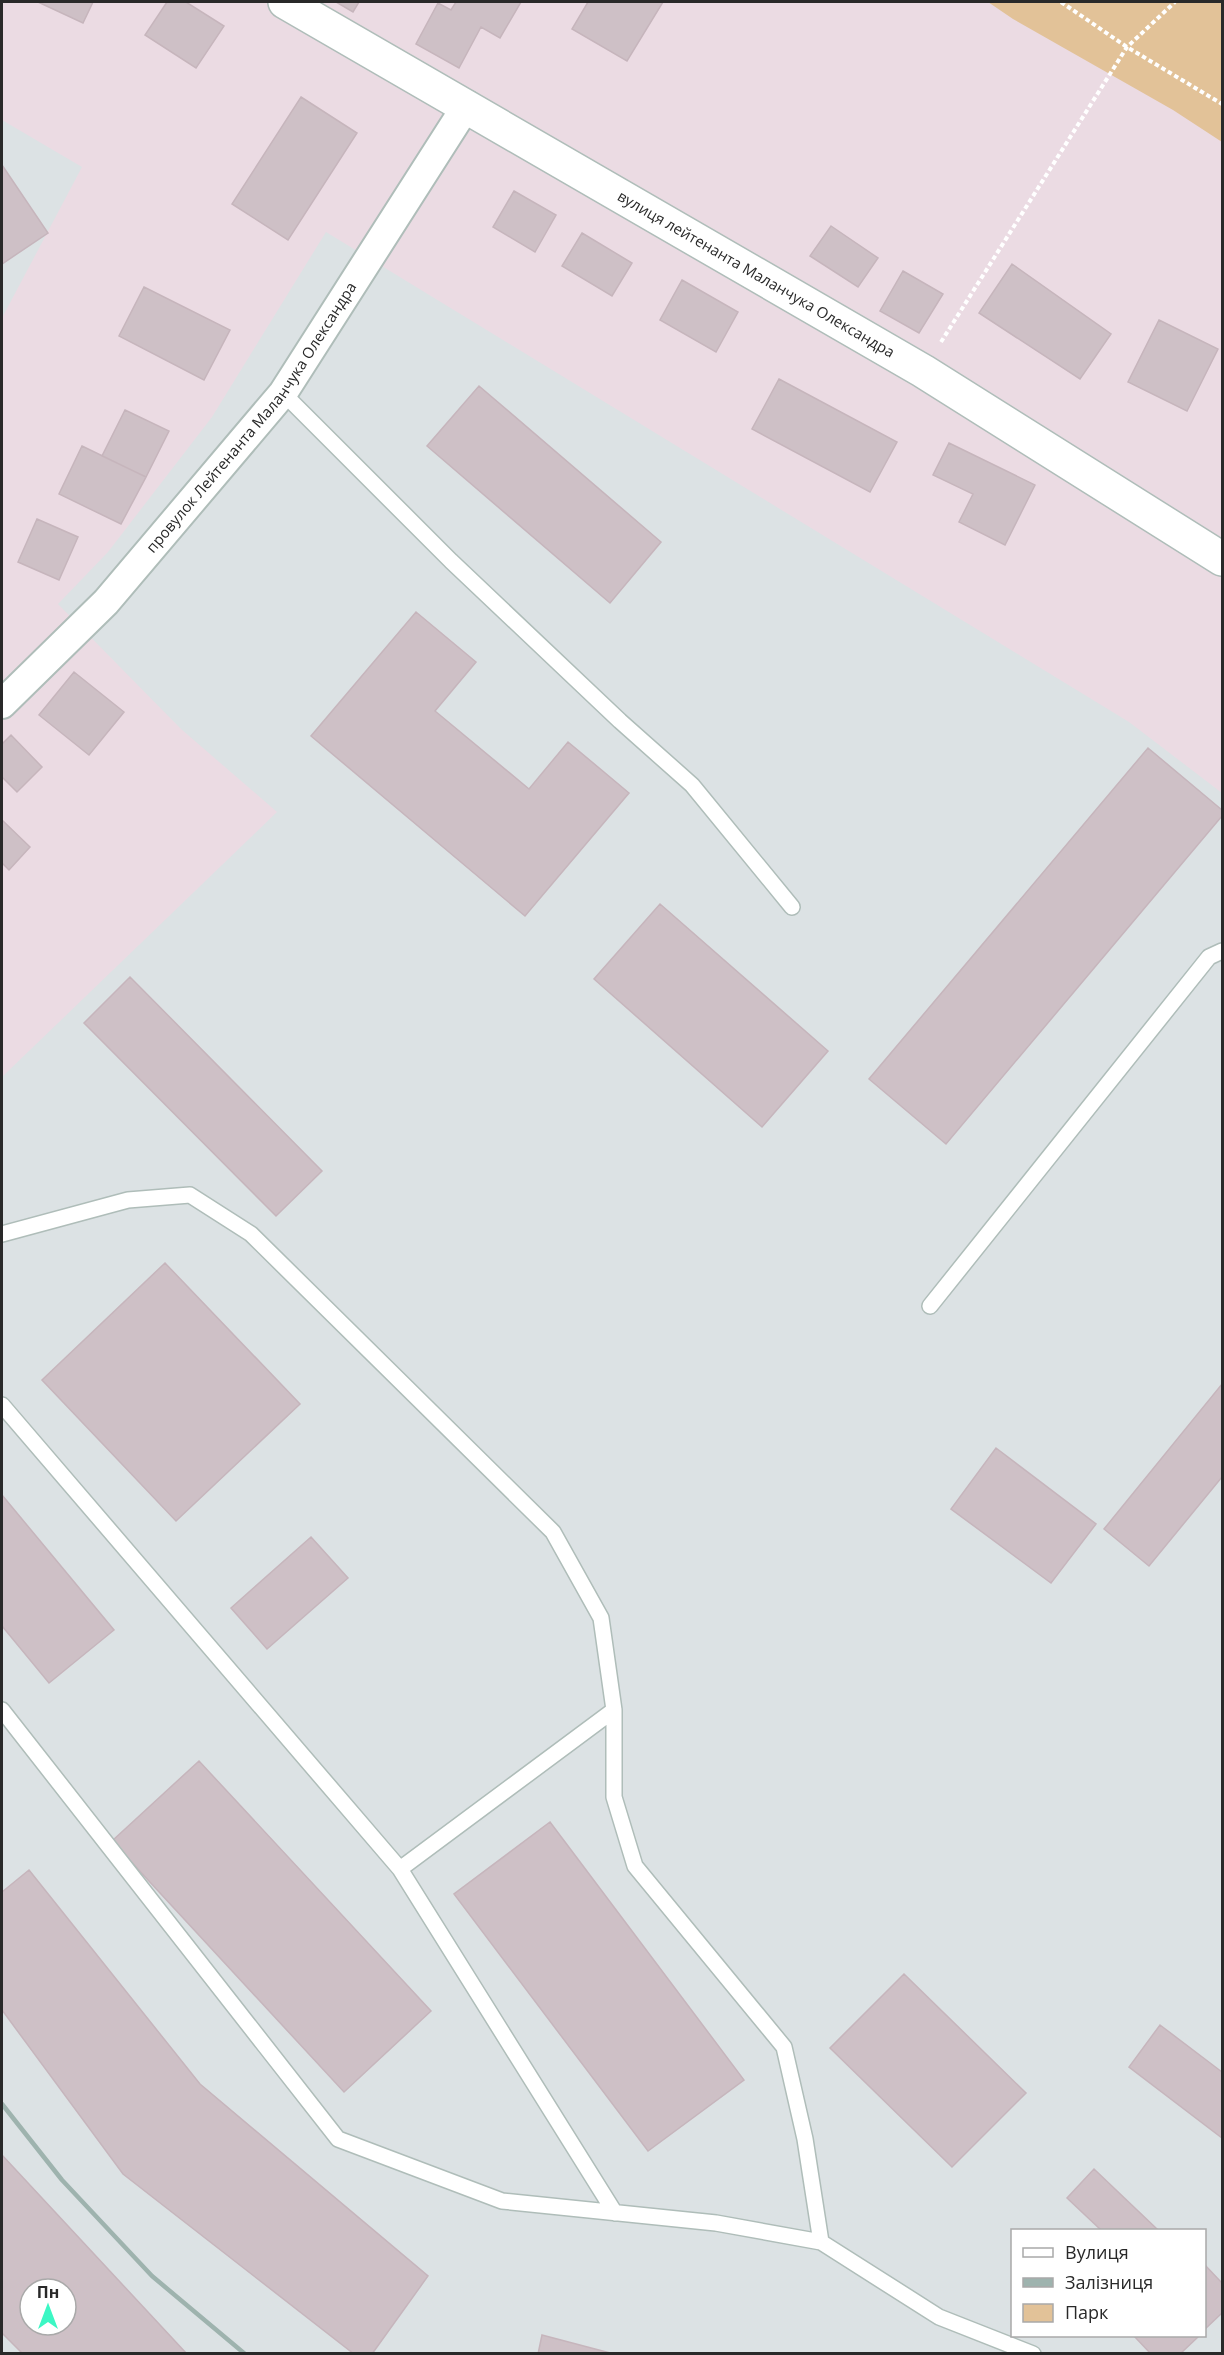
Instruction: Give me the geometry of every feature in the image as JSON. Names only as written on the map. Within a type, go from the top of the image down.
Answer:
[{"type":"street","name":"вулиця лейтенанта Маланчука Олександра","points":[[285,2],[467,105],[923,371],[1222,559]]},
{"type":"street","name":"провулок Лейтенанта Маланчука Олександра","points":[[2,704],[106,602],[283,393],[467,105]]},
{"type":"lane","points":[[283,393],[450,561],[620,721],[692,785],[792,908]]},
{"type":"lane","points":[[930,1306],[1209,957],[1222,951]]},
{"type":"lane","points":[[2,1234],[128,1200],[190,1195],[251,1234],[553,1532],[600,1618],[614,1710],[614,1797],[635,1866],[784,2047],[805,2139],[821,2242]]},
{"type":"lane","points":[[2,1405],[400,1869],[615,2213]]},
{"type":"lane","points":[[2,1710],[338,2139],[502,2201],[716,2223],[821,2242],[939,2318],[1034,2354]]},
{"type":"lane","points":[[400,1869],[614,1710]]},
{"type":"path","points":[[1061,2],[1127,47],[1222,104]]},
{"type":"path","points":[[923,371],[1127,47],[1175,2]]},
{"type":"shaded area","points":[[2,120],[82,167],[2,318]]},
{"type":"shaded area","points":[[326,232],[1129,722],[1222,793],[1222,2353],[2,2354],[2,1077],[277,812],[181,729],[58,604],[108,552],[212,417]]},
{"type":"green space","points":[[988,2],[1222,2],[1222,142],[1173,110],[1013,19]]},
{"type":"building","points":[[38,2],[93,2],[83,23]]},
{"type":"building","points":[[167,2],[186,2],[224,26],[196,68],[145,35]]},
{"type":"building","points":[[336,2],[359,2],[353,12]]},
{"type":"building","points":[[456,2],[521,2],[500,38],[481,27],[459,68],[416,44],[438,3],[451,10]]},
{"type":"building","points":[[588,2],[663,2],[627,61],[572,29]]},
{"type":"building","points":[[301,97],[357,133],[288,240],[232,204]]},
{"type":"building","points":[[2,165],[48,233],[2,264]]},
{"type":"building","points":[[514,191],[556,215],[535,252],[493,227]]},
{"type":"building","points":[[831,226],[878,258],[858,287],[810,256]]},
{"type":"building","points":[[582,233],[632,263],[612,296],[562,266]]},
{"type":"building","points":[[1012,264],[1111,334],[1080,379],[979,313]]},
{"type":"building","points":[[903,271],[943,294],[919,333],[880,311]]},
{"type":"building","points":[[682,280],[738,312],[716,352],[660,320]]},
{"type":"building","points":[[144,287],[230,330],[204,380],[119,336]]},
{"type":"building","points":[[1159,320],[1218,349],[1187,411],[1128,382]]},
{"type":"building","points":[[779,379],[897,442],[870,492],[752,429]]},
{"type":"building","points":[[479,386],[661,542],[610,603],[427,446]]},
{"type":"building","points":[[125,410],[169,431],[146,477],[102,456]]},
{"type":"building","points":[[949,443],[1035,485],[1005,545],[959,522],[973,494],[933,475]]},
{"type":"building","points":[[82,446],[146,477],[121,524],[59,494]]},
{"type":"building","points":[[37,519],[78,537],[59,580],[18,562]]},
{"type":"building","points":[[416,612],[476,662],[435,711],[529,789],[568,742],[629,793],[525,916],[311,736]]},
{"type":"building","points":[[74,672],[124,712],[89,755],[39,715]]},
{"type":"building","points":[[11,735],[42,767],[17,792],[2,777],[2,744]]},
{"type":"building","points":[[1148,748],[1222,810],[1222,816],[946,1144],[869,1079]]},
{"type":"building","points":[[2,820],[30,847],[9,870],[2,863]]},
{"type":"building","points":[[660,904],[828,1051],[762,1127],[594,979]]},
{"type":"building","points":[[130,977],[322,1171],[276,1216],[84,1023]]},
{"type":"building","points":[[165,1263],[300,1404],[176,1521],[42,1380]]},
{"type":"building","points":[[1222,1384],[1222,1477],[1149,1566],[1104,1529]]},
{"type":"building","points":[[996,1448],[1096,1524],[1051,1583],[951,1509]]},
{"type":"building","points":[[2,1495],[114,1630],[49,1683],[2,1626]]},
{"type":"building","points":[[311,1537],[348,1578],[267,1649],[231,1608]]},
{"type":"building","points":[[199,1761],[431,2011],[344,2092],[112,1841]]},
{"type":"building","points":[[550,1822],[744,2080],[648,2151],[454,1894]]},
{"type":"building","points":[[29,1870],[200,2084],[428,2276],[372,2354],[354,2354],[123,2174],[2,2010],[2,1892]]},
{"type":"building","points":[[904,1974],[1026,2093],[952,2167],[830,2048]]},
{"type":"building","points":[[1160,2025],[1222,2072],[1222,2138],[1129,2067]]},
{"type":"building","points":[[2,2155],[187,2354],[23,2354],[2,2333]]},
{"type":"building","points":[[1094,2169],[1157,2229],[1100,2229],[1067,2198]]},
{"type":"building","points":[[1206,2266],[1222,2283],[1222,2313],[1206,2328]]},
{"type":"building","points":[[542,2335],[614,2354],[538,2354]]},
{"type":"building","points":[[1135,2337],[1198,2337],[1180,2354],[1151,2354]]},
{"type":"railway","points":[[2,2104],[62,2180],[152,2276],[245,2354]]}]
